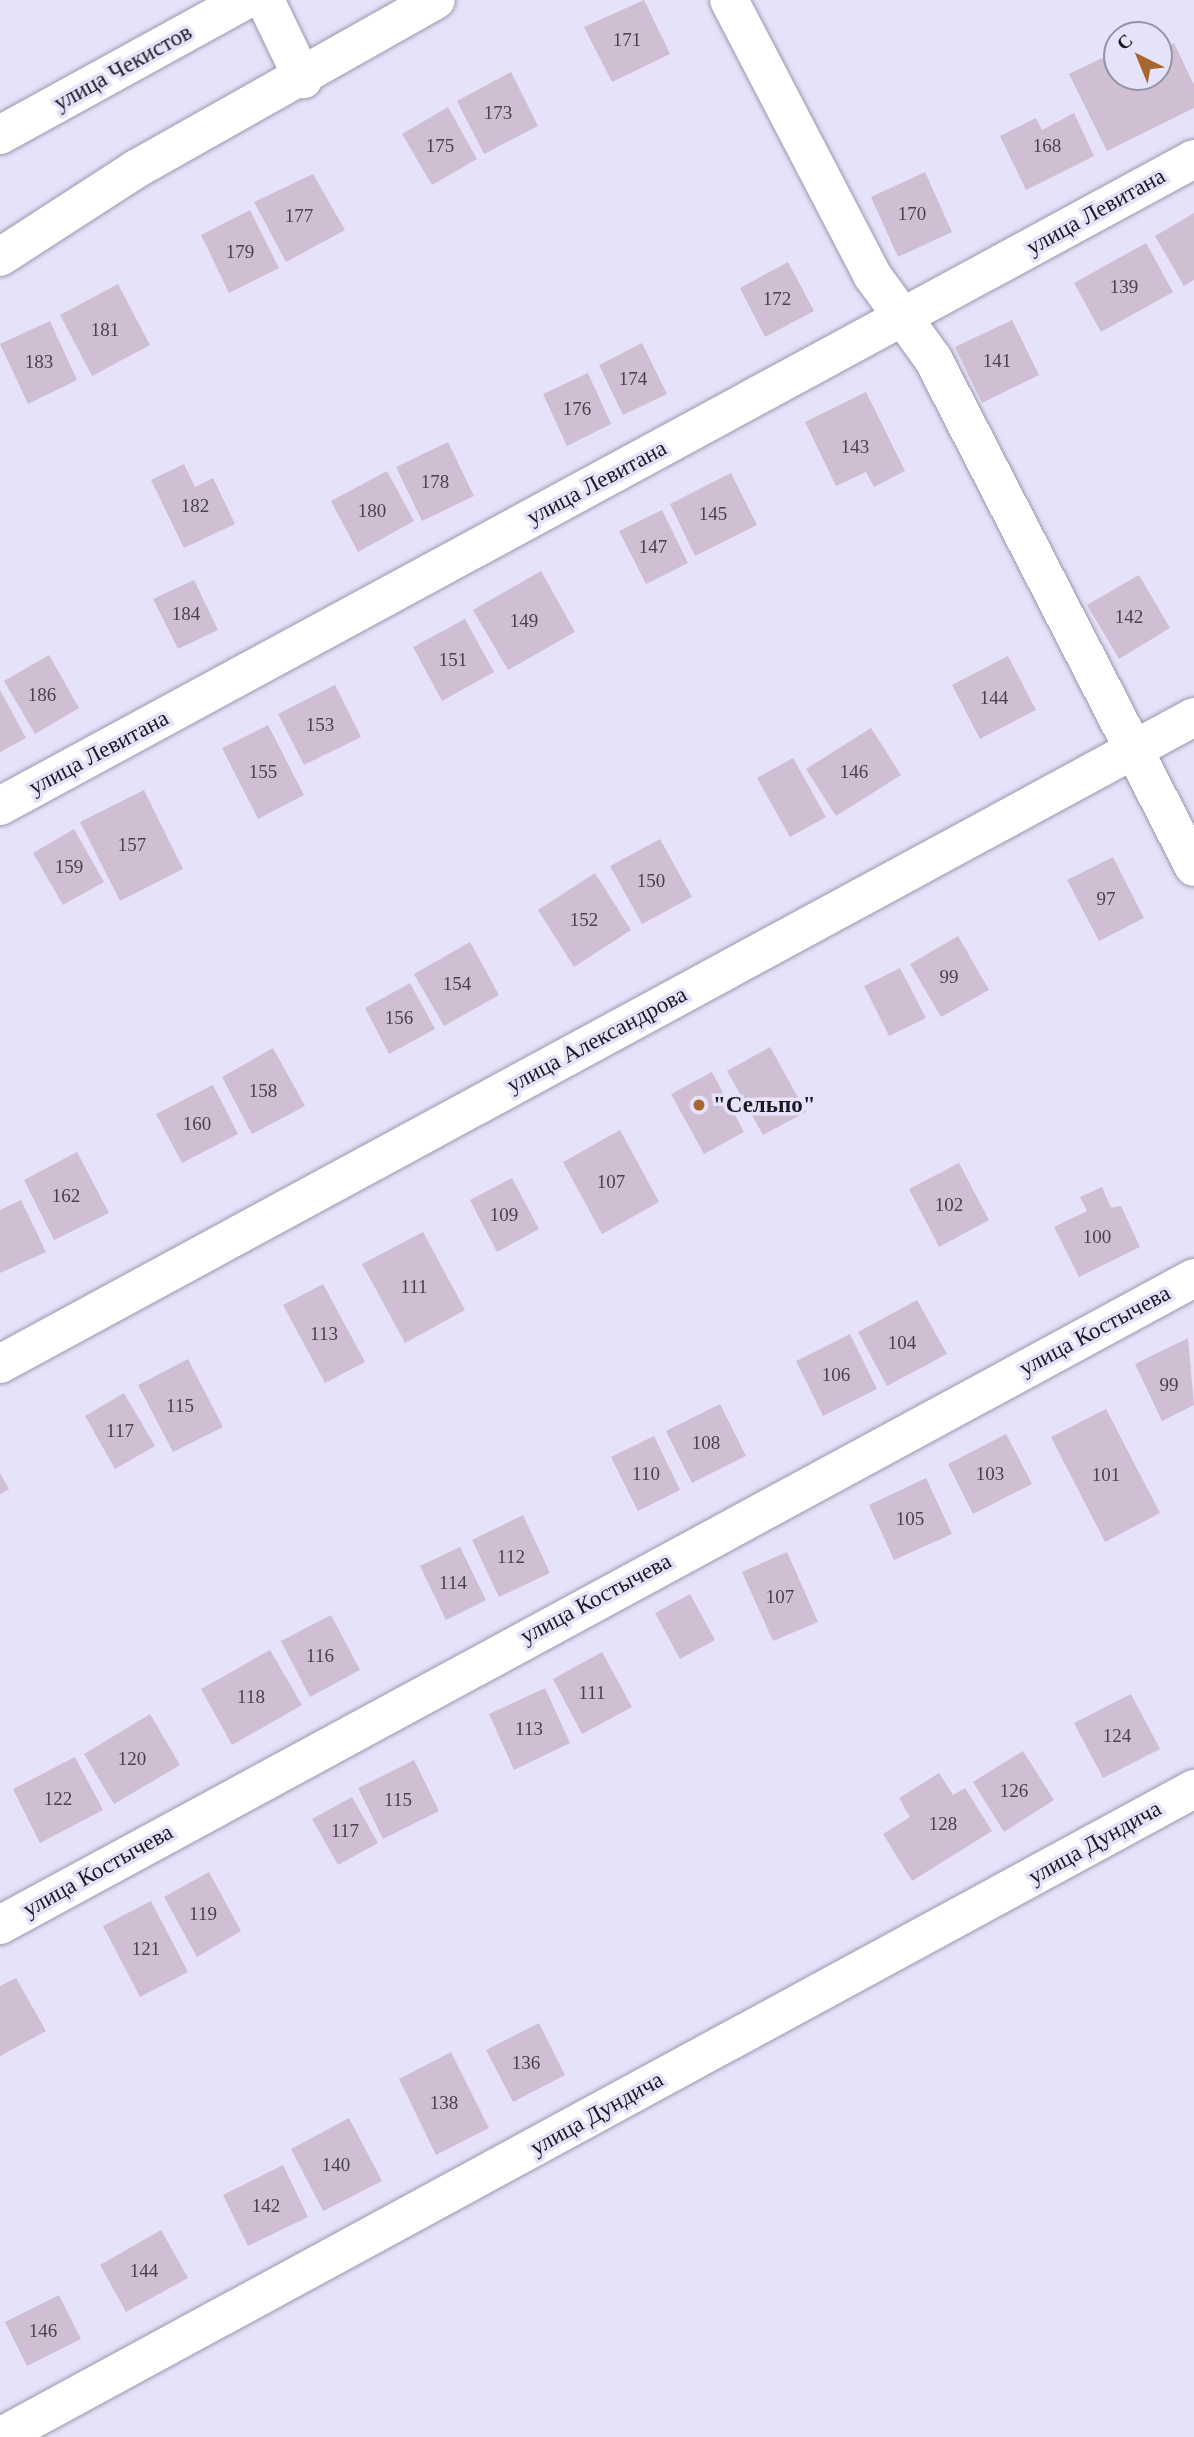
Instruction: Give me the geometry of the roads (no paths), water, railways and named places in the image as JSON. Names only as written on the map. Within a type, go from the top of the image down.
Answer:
[{"type":"street","name":"улица Чекистов","points":[[0,135],[246,0]]},
{"type":"street","points":[[265,0],[303,79]]},
{"type":"street","points":[[0,257],[136,169],[303,79],[436,0]]},
{"type":"street","points":[[729,0],[872,275],[933,359],[1194,867]]},
{"type":"street","name":"улица Левитана","points":[[0,806],[1194,159]]},
{"type":"street","name":"улица Александрова","points":[[0,1364],[1194,717]]},
{"type":"street","name":"улица Костычева","points":[[0,1925],[1194,1278]]},
{"type":"street","name":"улица Дундича","points":[[0,2437],[1194,1789]]},
{"type":"place","name":"\"Сельпо\"","points":[[699,1105]]}]
